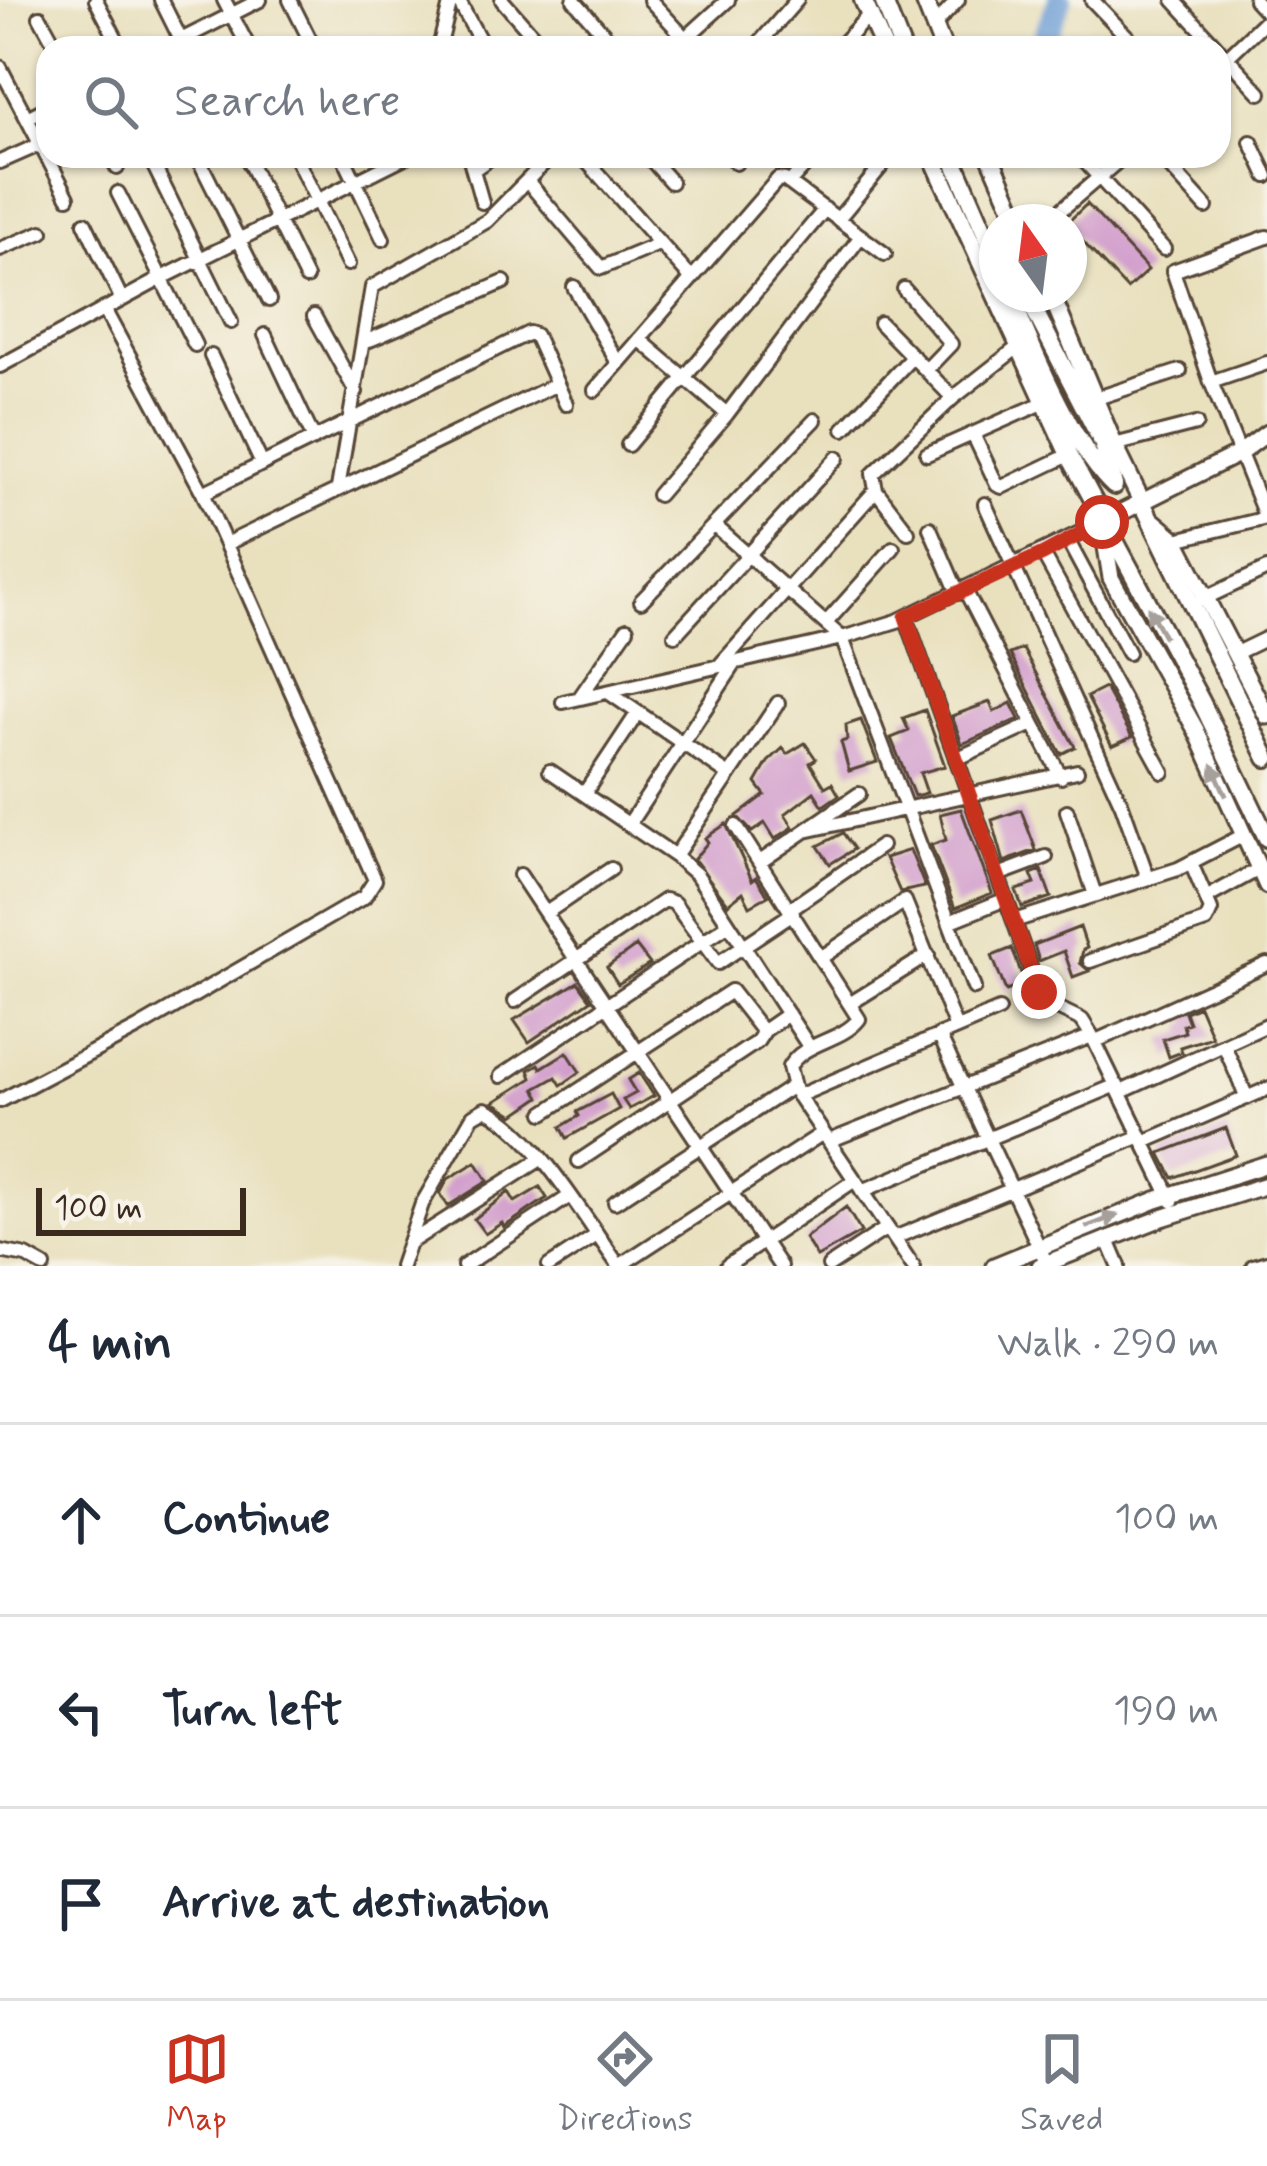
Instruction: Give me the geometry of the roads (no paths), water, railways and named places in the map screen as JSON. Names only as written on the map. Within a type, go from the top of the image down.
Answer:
[{"type":"main road","points":[[883,0],[897,36]]},
{"type":"main road","points":[[924,0],[938,36]]},
{"type":"main road","points":[[867,7],[879,36]]},
{"type":"main road","points":[[937,168],[1069,455],[1201,701],[1267,838]]},
{"type":"main road","points":[[958,168],[979,214]]},
{"type":"main road","points":[[995,168],[1011,204]]},
{"type":"main road","points":[[977,209],[979,212]]},
{"type":"main road","points":[[1017,312],[1035,357],[1093,464],[1114,486],[1102,444],[1035,312]]},
{"type":"main road","points":[[1059,312],[1114,446],[1145,510],[1170,544],[1267,758]]},
{"type":"street","points":[[96,0],[115,36]]},
{"type":"street","points":[[161,0],[179,36]]},
{"type":"street","points":[[224,0],[243,36]]},
{"type":"street","points":[[196,36],[260,0]]},
{"type":"street","points":[[290,0],[308,36]]},
{"type":"street","points":[[443,36],[454,0]]},
{"type":"street","points":[[454,0],[476,36]]},
{"type":"street","points":[[502,0],[534,36]]},
{"type":"street","points":[[574,0],[606,36]]},
{"type":"street","points":[[650,0],[675,36]]},
{"type":"street","points":[[688,36],[728,0]]},
{"type":"street","points":[[766,36],[797,0]]},
{"type":"street","points":[[934,26],[958,0]]},
{"type":"street","points":[[1092,0],[1126,36]]},
{"type":"street","points":[[1174,0],[1205,36]]},
{"type":"street","points":[[1231,47],[1267,16],[1256,0]]},
{"type":"street","points":[[846,36],[867,7]]},
{"type":"street","points":[[40,17],[50,36]]},
{"type":"street","points":[[1231,65],[1260,93]]},
{"type":"street","points":[[0,67],[36,135]]},
{"type":"street","points":[[27,118],[36,113]]},
{"type":"street","points":[[1251,142],[1267,176]]},
{"type":"street","points":[[0,162],[36,146]]},
{"type":"street","points":[[53,168],[68,196]]},
{"type":"street","points":[[155,168],[231,322]]},
{"type":"street","points":[[203,168],[269,300]]},
{"type":"street","points":[[252,168],[306,278]]},
{"type":"street","points":[[301,168],[348,264]]},
{"type":"street","points":[[349,168],[383,239]]},
{"type":"street","points":[[0,366],[162,278],[382,168]]},
{"type":"street","points":[[472,168],[482,202]]},
{"type":"street","points":[[338,488],[376,282],[487,221],[540,168]]},
{"type":"street","points":[[593,168],[691,278]]},
{"type":"street","points":[[659,168],[671,182]]},
{"type":"street","points":[[789,183],[803,168]]},
{"type":"street","points":[[838,219],[880,168]]},
{"type":"street","points":[[1091,168],[1165,249]]},
{"type":"street","points":[[1068,204],[1110,168]]},
{"type":"street","points":[[1171,168],[1206,207]]},
{"type":"street","points":[[595,390],[781,178],[885,254]]},
{"type":"street","points":[[528,182],[601,268],[659,244]]},
{"type":"street","points":[[118,193],[195,346]]},
{"type":"street","points":[[628,445],[824,209]]},
{"type":"street","points":[[85,223],[122,300]]},
{"type":"street","points":[[0,249],[42,232]]},
{"type":"street","points":[[658,495],[727,414],[861,236]]},
{"type":"street","points":[[1265,708],[1170,544],[1265,522],[1173,272],[1267,237]]},
{"type":"street","points":[[365,342],[504,282]]},
{"type":"street","points":[[574,287],[618,363]]},
{"type":"street","points":[[904,289],[951,344],[926,370]]},
{"type":"street","points":[[0,1101],[138,1028],[371,891],[374,871],[203,493],[104,309]]},
{"type":"street","points":[[314,316],[356,392]]},
{"type":"street","points":[[880,323],[953,398]]},
{"type":"street","points":[[203,493],[529,333],[535,335],[566,404]]},
{"type":"street","points":[[265,335],[314,439]]},
{"type":"street","points":[[639,339],[727,414]]},
{"type":"street","points":[[908,532],[876,490],[873,474],[953,398],[1018,347]]},
{"type":"street","points":[[211,356],[262,464]]},
{"type":"street","points":[[844,429],[913,356]]},
{"type":"street","points":[[1211,382],[1267,363]]},
{"type":"street","points":[[1097,398],[1180,371]]},
{"type":"street","points":[[226,544],[557,384]]},
{"type":"street","points":[[928,454],[1045,402]]},
{"type":"street","points":[[641,601],[815,420]]},
{"type":"street","points":[[1114,446],[1196,424]]},
{"type":"street","points":[[563,702],[842,638],[906,617],[1102,522],[1145,510],[1267,433]]},
{"type":"street","points":[[973,434],[1001,488],[1069,455]]},
{"type":"street","points":[[675,635],[836,458]]},
{"type":"street","points":[[719,666],[876,490]]},
{"type":"street","points":[[985,504],[1122,805],[1148,878]]},
{"type":"street","points":[[1102,522],[1111,578],[1196,730],[1267,886]]},
{"type":"street","points":[[714,525],[842,638],[974,988]]},
{"type":"street","points":[[931,529],[1061,777]]},
{"type":"street","points":[[1068,541],[1127,653]]},
{"type":"street","points":[[826,623],[893,548]]},
{"type":"street","points":[[1043,554],[1163,772]]},
{"type":"street","points":[[1203,599],[1267,569]]},
{"type":"street","points":[[906,617],[1045,1002],[1073,1012],[1094,1038],[1177,1213]]},
{"type":"street","points":[[579,698],[628,629]]},
{"type":"street","points":[[1234,654],[1267,638]]},
{"type":"street","points":[[628,824],[736,662]]},
{"type":"street","points":[[608,692],[729,775]]},
{"type":"street","points":[[675,856],[778,703]]},
{"type":"street","points":[[584,794],[637,714]]},
{"type":"street","points":[[956,759],[1033,724]]},
{"type":"street","points":[[550,771],[697,875],[810,1048]]},
{"type":"street","points":[[805,831],[1077,771]]},
{"type":"street","points":[[760,862],[860,794]]},
{"type":"street","points":[[1067,811],[1095,895]]},
{"type":"street","points":[[736,826],[859,1019],[794,1058],[789,1067],[796,1091],[914,1266]]},
{"type":"street","points":[[1014,921],[1191,863],[1244,835]]},
{"type":"street","points":[[515,1000],[665,900],[674,903],[718,963],[880,846]]},
{"type":"street","points":[[998,875],[1046,857]]},
{"type":"street","points":[[1090,961],[1206,921],[1211,910],[1191,863]]},
{"type":"street","points":[[546,914],[610,869]]},
{"type":"street","points":[[1206,898],[1259,869]]},
{"type":"street","points":[[520,875],[780,1266]]},
{"type":"street","points":[[949,922],[1006,899]]},
{"type":"street","points":[[821,957],[905,901],[956,1028]]},
{"type":"street","points":[[501,1076],[729,924]]},
{"type":"street","points":[[851,1003],[928,955]]},
{"type":"street","points":[[401,1266],[422,1204],[478,1110],[494,1113],[542,1159],[619,1266],[826,1137],[1094,1038],[1267,964]]},
{"type":"street","points":[[544,1113],[731,991],[763,1032]]},
{"type":"street","points":[[616,1202],[796,1091],[999,1010]]},
{"type":"street","points":[[579,1161],[758,1042],[763,1032],[788,1014]]},
{"type":"street","points":[[728,1266],[859,1185],[1119,1089],[1267,1025]]},
{"type":"street","points":[[939,1035],[1045,1265],[1177,1213],[1267,1185]]},
{"type":"street","points":[[1224,1045],[1247,1098]]},
{"type":"street","points":[[830,1266],[891,1233],[1267,1090]]},
{"type":"street","points":[[408,1244],[542,1159]]},
{"type":"street","points":[[994,1266],[1169,1196],[1267,1164]]},
{"type":"street","points":[[464,1266],[570,1196]]},
{"type":"street","points":[[549,1266],[597,1234]]},
{"type":"street","points":[[1108,1240],[1118,1266]]},
{"type":"street","points":[[0,1251],[26,1256],[44,1266]]},
{"type":"street","points":[[1253,1266],[1267,1262]]},
{"type":"waterway","points":[[1045,36],[1060,0]]}]
